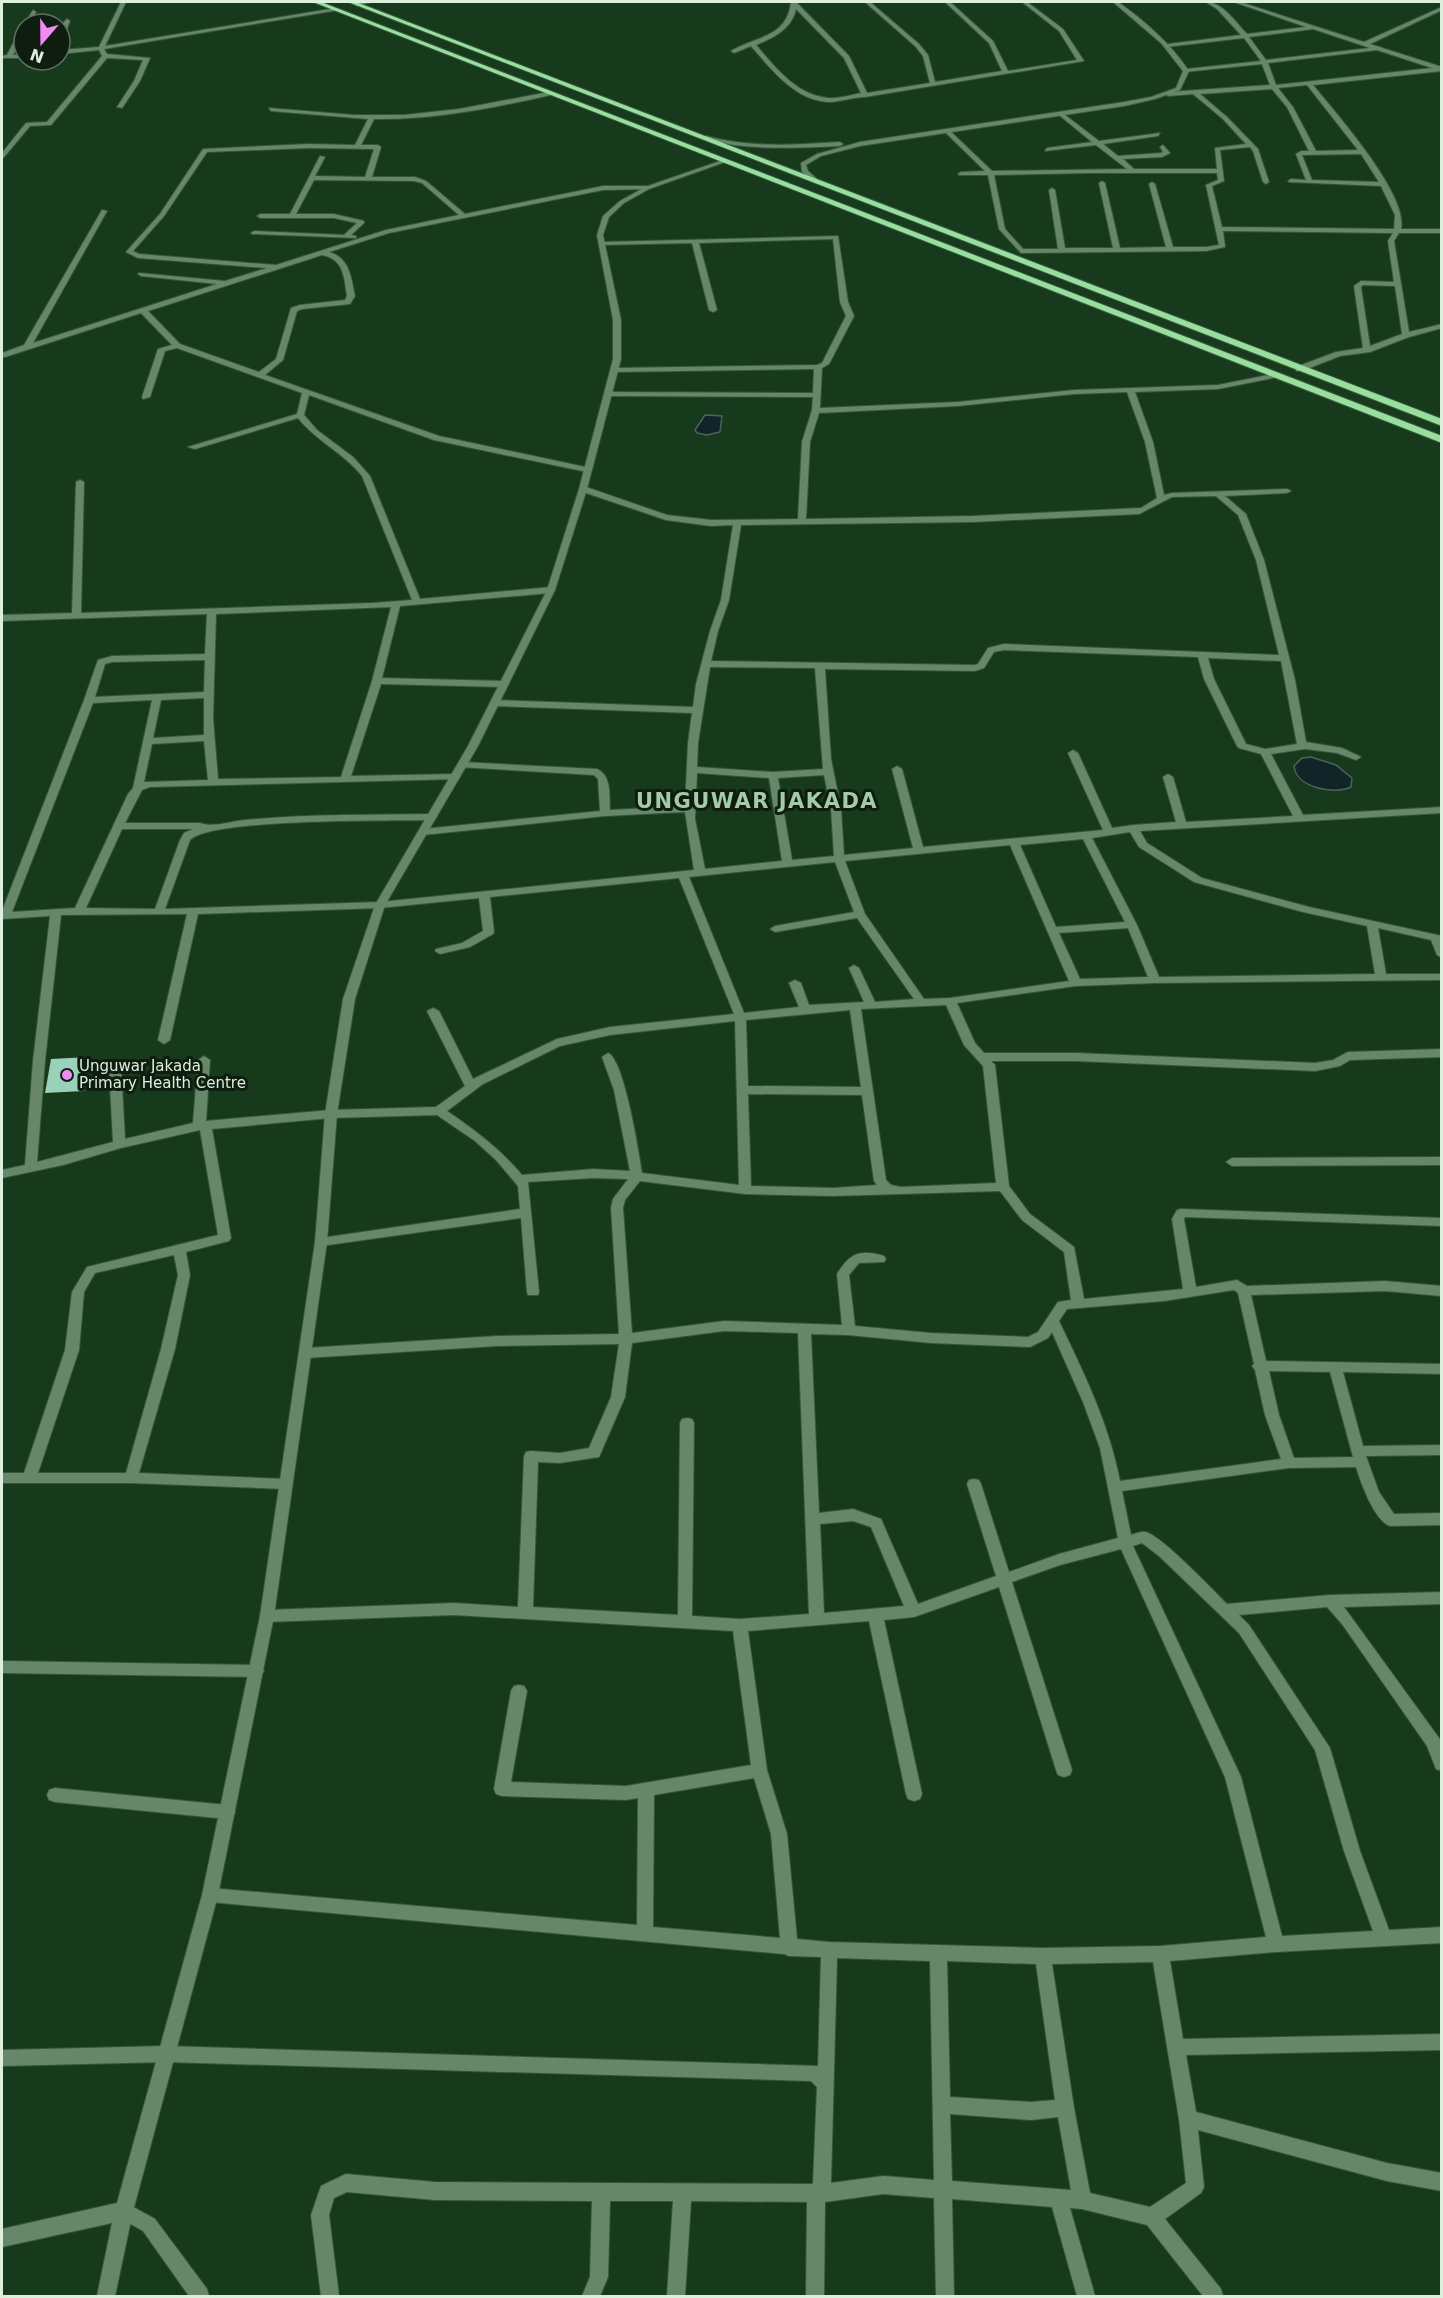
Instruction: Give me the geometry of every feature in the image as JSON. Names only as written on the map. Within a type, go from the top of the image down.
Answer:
[{"type":"main road","points":[[316,2],[1442,440]]},
{"type":"main road","points":[[354,3],[1442,423]]},
{"type":"street","points":[[101,48],[123,2]]},
{"type":"street","points":[[354,3],[368,2]]},
{"type":"street","points":[[867,2],[917,45],[926,56],[933,84]]},
{"type":"street","points":[[947,2],[991,42],[1006,72]]},
{"type":"street","points":[[752,44],[793,88],[807,96],[830,100],[1081,61],[1060,30],[1024,2]]},
{"type":"street","points":[[1115,2],[1168,46],[1186,71]]},
{"type":"street","points":[[1208,2],[1219,8],[1264,61],[1274,87],[1290,107],[1313,152]]},
{"type":"street","points":[[1236,2],[1441,70]]},
{"type":"street","points":[[794,3],[847,57],[865,95]]},
{"type":"street","points":[[734,51],[783,28],[792,19],[794,3]]},
{"type":"street","points":[[1365,44],[1442,8]]},
{"type":"street","points":[[72,51],[336,9]]},
{"type":"street","points":[[1168,46],[1315,27]]},
{"type":"street","points":[[101,48],[105,56]]},
{"type":"street","points":[[1186,71],[1379,48]]},
{"type":"street","points":[[105,56],[147,58],[137,81],[120,107]]},
{"type":"street","points":[[2,156],[28,124],[49,124],[105,56]]},
{"type":"street","points":[[815,180],[805,172],[803,164],[819,155],[860,144],[1060,114],[1168,94],[1309,84],[1441,70]]},
{"type":"street","points":[[1168,94],[1178,89],[1186,71]]},
{"type":"street","points":[[1309,84],[1361,152],[1382,184],[1398,215],[1399,231],[1391,241],[1406,335]]},
{"type":"street","points":[[1194,92],[1225,118],[1256,150],[1266,182]]},
{"type":"street","points":[[271,109],[371,118],[439,114],[549,94]]},
{"type":"street","points":[[1060,114],[1131,169]]},
{"type":"street","points":[[357,147],[371,118]]},
{"type":"street","points":[[946,130],[991,172],[1002,229],[1021,251],[1219,248],[1223,246],[1209,185],[1221,181],[1216,149],[1250,145]]},
{"type":"street","points":[[695,134],[725,143],[777,149],[860,144]]},
{"type":"street","points":[[1047,150],[1158,134]]},
{"type":"street","points":[[278,267],[138,256],[129,252],[162,215],[201,152],[378,147],[368,178]]},
{"type":"street","points":[[1116,158],[1167,153],[1163,147]]},
{"type":"street","points":[[1310,182],[1299,154],[1361,152]]},
{"type":"street","points":[[292,216],[322,157]]},
{"type":"street","points":[[106,2296],[124,2211],[210,1895],[267,1616],[321,1242],[331,1114],[349,999],[380,905],[462,765],[550,590],[583,489],[617,359],[617,320],[600,235],[606,216],[622,202],[647,188],[726,161]]},
{"type":"street","points":[[961,174],[1131,169],[1220,171]]},
{"type":"street","points":[[311,178],[415,179],[424,182],[463,215]]},
{"type":"street","points":[[1291,181],[1382,184]]},
{"type":"street","points":[[1102,183],[1117,250]]},
{"type":"street","points":[[1152,184],[1170,249]]},
{"type":"street","points":[[2,355],[399,228],[603,188],[647,188]]},
{"type":"street","points":[[1052,190],[1062,251]]},
{"type":"street","points":[[27,347],[104,211]]},
{"type":"street","points":[[260,216],[334,216],[362,222],[347,235]]},
{"type":"street","points":[[1220,229],[1438,233]]},
{"type":"street","points":[[254,233],[347,235],[364,239]]},
{"type":"street","points":[[602,244],[836,237],[842,292],[850,316],[825,364],[818,367],[614,370]]},
{"type":"street","points":[[695,241],[713,310]]},
{"type":"street","points":[[259,376],[279,360],[294,310],[300,307],[347,302],[351,296],[345,265],[340,258],[321,253]]},
{"type":"street","points":[[141,274],[230,282]]},
{"type":"street","points":[[1367,350],[1357,286],[1361,283],[1398,284]]},
{"type":"street","points":[[143,310],[177,346],[306,393],[437,438],[587,470]]},
{"type":"street","points":[[1299,369],[1339,354],[1367,350],[1406,335],[1442,326]]},
{"type":"street","points":[[146,397],[162,349],[177,346]]},
{"type":"street","points":[[802,521],[806,441],[816,410],[818,367]]},
{"type":"street","points":[[816,410],[897,408],[1044,394],[1218,387],[1275,375]]},
{"type":"street","points":[[1130,390],[1149,442],[1161,498]]},
{"type":"street","points":[[306,393],[300,415],[306,425],[357,463],[366,476],[417,602]]},
{"type":"street","points":[[608,394],[818,395]]},
{"type":"street","points":[[192,447],[300,415]]},
{"type":"street","points":[[76,615],[80,482]]},
{"type":"street","points":[[583,489],[666,517],[737,524],[1139,512],[1149,508],[1161,498],[1217,493],[1287,491]]},
{"type":"street","points":[[1217,493],[1242,514],[1260,560],[1285,658],[1302,743],[1305,746]]},
{"type":"street","points":[[700,872],[690,809],[698,710],[706,664],[725,600],[737,524]]},
{"type":"street","points":[[2,618],[396,604],[550,590]]},
{"type":"street","points":[[345,780],[377,681],[396,604]]},
{"type":"street","points":[[212,610],[207,738],[213,783]]},
{"type":"street","points":[[706,664],[975,668],[981,666],[991,650],[1004,647],[1285,658]]},
{"type":"street","points":[[1202,654],[1209,679],[1242,746],[1265,752],[1305,746],[1339,750],[1356,757]]},
{"type":"street","points":[[210,657],[112,659],[101,662],[89,700],[3,916],[79,911],[159,912],[380,905],[919,850],[1086,836],[1133,828],[1442,810]]},
{"type":"street","points":[[820,667],[829,772],[836,809],[839,858],[860,914],[921,1002]]},
{"type":"street","points":[[377,681],[504,684]]},
{"type":"street","points":[[89,700],[207,695]]},
{"type":"street","points":[[79,911],[138,788],[158,697]]},
{"type":"street","points":[[495,703],[698,710]]},
{"type":"street","points":[[148,741],[207,738]]},
{"type":"street","points":[[1265,752],[1299,818]]},
{"type":"street","points":[[1073,753],[1109,832]]},
{"type":"street","points":[[462,765],[597,772],[603,778],[605,813]]},
{"type":"street","points":[[692,770],[773,775],[829,772]]},
{"type":"street","points":[[897,770],[919,850]]},
{"type":"street","points":[[773,775],[788,863]]},
{"type":"street","points":[[138,788],[149,784],[455,777]]},
{"type":"street","points":[[1168,777],[1182,825]]},
{"type":"street","points":[[423,832],[605,813],[690,809]]},
{"type":"street","points":[[118,826],[201,826],[242,822],[432,817]]},
{"type":"street","points":[[159,912],[187,835],[201,826]]},
{"type":"street","points":[[1133,828],[1143,845],[1198,880],[1307,910],[1438,938],[1442,955]]},
{"type":"street","points":[[1086,836],[1132,925],[1155,980]]},
{"type":"street","points":[[1013,841],[1076,983]]},
{"type":"street","points":[[683,874],[740,1016],[745,1190]]},
{"type":"street","points":[[440,951],[466,945],[489,932],[484,895]]},
{"type":"street","points":[[164,1040],[193,911]]},
{"type":"street","points":[[31,1168],[39,1061],[56,912]]},
{"type":"street","points":[[775,929],[860,914]]},
{"type":"street","points":[[1372,924],[1382,978]]},
{"type":"street","points":[[1053,930],[1132,925]]},
{"type":"street","points":[[854,968],[871,1005]]},
{"type":"street","points":[[2,1174],[119,1144],[202,1126],[331,1114],[439,1110],[471,1086],[557,1043],[610,1032],[805,1009],[950,1001],[1076,983],[1442,976]]},
{"type":"street","points":[[795,983],[805,1009]]},
{"type":"street","points":[[950,1001],[970,1045],[989,1065],[1003,1187],[1026,1217],[1070,1250],[1078,1303]]},
{"type":"street","points":[[855,1006],[880,1182],[887,1189]]},
{"type":"street","points":[[433,1011],[471,1086]]},
{"type":"street","points":[[981,1057],[1076,1057],[1315,1067],[1336,1063],[1348,1056],[1442,1053]]},
{"type":"street","points":[[608,1057],[620,1090],[637,1176]]},
{"type":"street","points":[[28,1478],[72,1350],[78,1292],[91,1270],[225,1238],[202,1126],[204,1060]]},
{"type":"street","points":[[116,1067],[119,1144]]},
{"type":"street","points":[[741,1090],[867,1091]]},
{"type":"street","points":[[439,1110],[479,1138],[500,1157],[524,1185],[533,1292]]},
{"type":"street","points":[[1232,1162],[1442,1161]]},
{"type":"street","points":[[518,1179],[617,1173],[745,1190],[833,1192],[1003,1187]]},
{"type":"street","points":[[525,1612],[531,1456],[560,1458],[594,1453],[618,1397],[626,1339],[617,1208],[619,1198],[637,1176]]},
{"type":"street","points":[[321,1242],[525,1213]]},
{"type":"street","points":[[1190,1291],[1178,1218],[1181,1213],[1442,1222]]},
{"type":"street","points":[[131,1478],[168,1349],[184,1275],[179,1250]]},
{"type":"street","points":[[849,1330],[843,1274],[856,1258],[880,1259]]},
{"type":"street","points":[[306,1353],[497,1341],[626,1339],[724,1326],[849,1330],[931,1338],[1030,1342],[1043,1335],[1063,1305],[1237,1285],[1244,1291],[1259,1366],[1272,1415],[1290,1463]]},
{"type":"street","points":[[1244,1291],[1385,1286],[1442,1291]]},
{"type":"street","points":[[1053,1321],[1107,1448],[1126,1545],[1233,1777],[1276,1944]]},
{"type":"street","points":[[804,1328],[817,1620]]},
{"type":"street","points":[[1259,1366],[1442,1369]]},
{"type":"street","points":[[1335,1368],[1360,1457],[1381,1512],[1390,1520],[1442,1520]]},
{"type":"street","points":[[685,1620],[687,1424]]},
{"type":"street","points":[[1115,1487],[1290,1463],[1442,1450]]},
{"type":"street","points":[[2,1478],[131,1478],[285,1484]]},
{"type":"street","points":[[974,1484],[1064,1770]]},
{"type":"street","points":[[812,1519],[853,1515],[876,1523],[914,1611]]},
{"type":"street","points":[[267,1616],[454,1609],[685,1620],[740,1625],[817,1620],[914,1611],[1059,1560],[1126,1545],[1144,1538],[1164,1552],[1244,1629],[1322,1748],[1352,1851],[1384,1938]]},
{"type":"street","points":[[1224,1610],[1330,1602],[1442,1598]]},
{"type":"street","points":[[1330,1602],[1347,1620],[1434,1743],[1442,1764]]},
{"type":"street","points":[[875,1614],[914,1794]]},
{"type":"street","points":[[740,1625],[759,1770],[779,1834],[789,1948]]},
{"type":"street","points":[[2,1667],[256,1671]]},
{"type":"street","points":[[519,1691],[502,1789],[626,1793],[759,1770]]},
{"type":"street","points":[[645,1935],[646,1789]]},
{"type":"street","points":[[55,1795],[227,1812]]},
{"type":"street","points":[[210,1895],[829,1950],[1043,1956],[1160,1954],[1276,1944],[1442,1935]]},
{"type":"street","points":[[814,2296],[826,2083],[829,1950]]},
{"type":"street","points":[[938,1952],[943,2105],[941,2190],[945,2296]]},
{"type":"street","points":[[1152,2217],[1194,2187],[1188,2118],[1160,1954]]},
{"type":"street","points":[[1043,1956],[1065,2108],[1082,2200]]},
{"type":"street","points":[[1176,2047],[1442,2042]]},
{"type":"street","points":[[2,2058],[166,2054],[815,2073],[826,2083]]},
{"type":"street","points":[[943,2105],[1031,2111],[1065,2108]]},
{"type":"street","points":[[1188,2118],[1387,2172],[1442,2182]]},
{"type":"street","points":[[330,2296],[320,2215],[327,2192],[346,2183],[435,2191],[819,2193],[883,2185],[1082,2200],[1152,2217],[1214,2296]]},
{"type":"street","points":[[591,2296],[599,2277],[601,2192]]},
{"type":"street","points":[[676,2296],[683,2192]]},
{"type":"street","points":[[1059,2200],[1086,2296]]},
{"type":"street","points":[[2,2238],[124,2211],[149,2225],[200,2296]]},
{"type":"water","points":[[705,415],[722,416],[720,432],[707,435],[697,433],[695,430]]},
{"type":"water","points":[[1311,757],[1336,765],[1352,778],[1351,787],[1326,790],[1302,780],[1296,774],[1294,766],[1302,758]]},
{"type":"building","name":"Unguwar Jakada Primary Health Centre","points":[[89,1057],[84,1091],[45,1093],[51,1059]]},
{"type":"place","name":"Unguwar Jakada Primary Health Centre","points":[[67,1075]]},
{"type":"district","name":"UNGUWAR JAKADA","points":[[757,801]]}]
